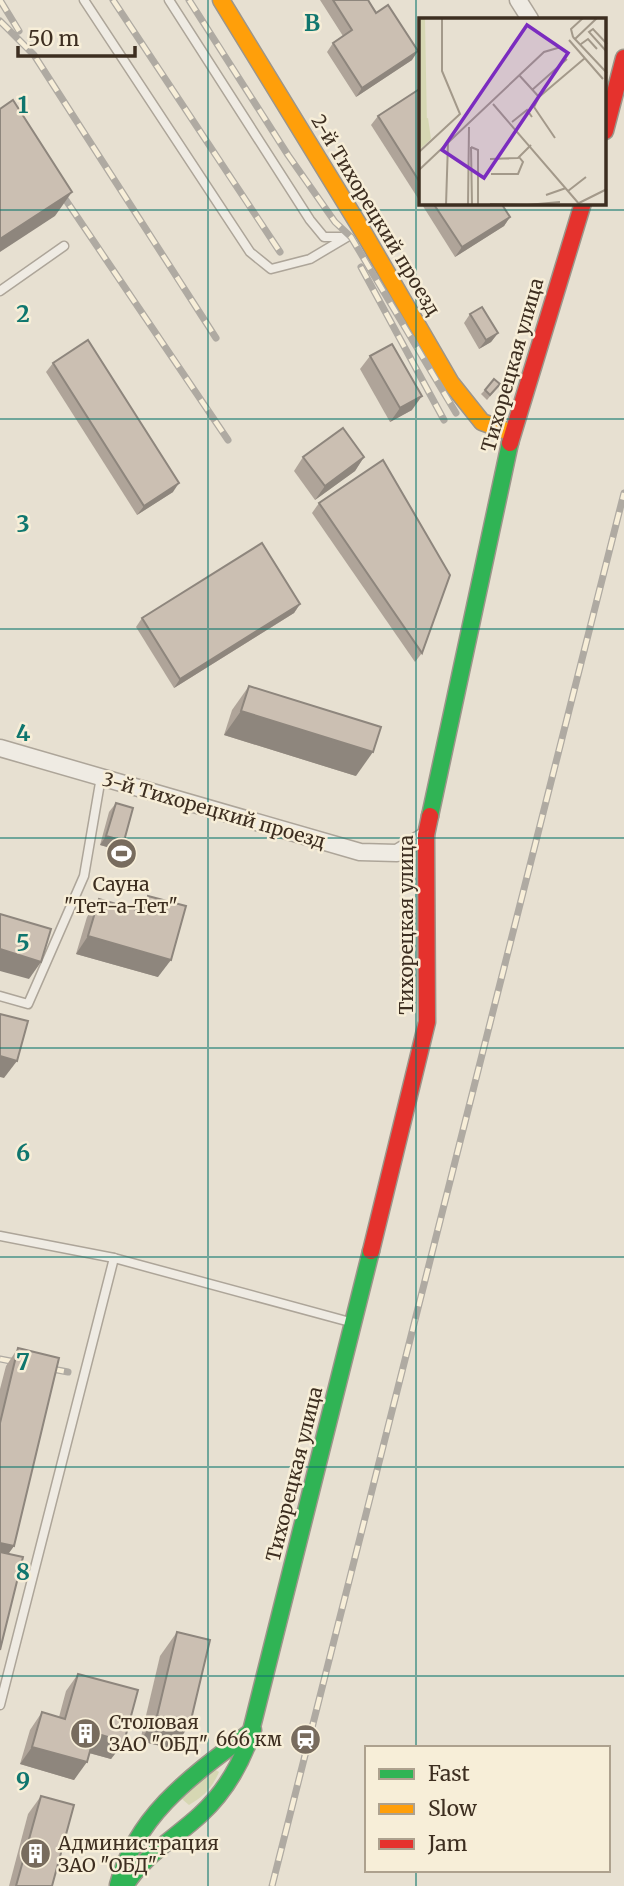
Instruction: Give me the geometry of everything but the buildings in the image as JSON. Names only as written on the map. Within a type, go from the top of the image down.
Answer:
[{"type":"street","name":"2-й Тихорецкий проезд","points":[[220,0],[365,235],[451,383],[482,422],[512,433]]},
{"type":"street","points":[[518,0],[529,18]]},
{"type":"street","points":[[606,119],[624,58]]},
{"type":"street","name":"Тихорецкая улица","points":[[125,1886],[147,1857],[200,1815],[237,1773],[253,1730],[427,1023],[426,835],[512,433],[582,205]]},
{"type":"street","name":"3-й Тихорецкий проезд","points":[[0,748],[360,852],[397,853],[426,835]]},
{"type":"street","points":[[118,1886],[121,1867],[143,1827],[178,1789],[253,1730]]},
{"type":"lane","points":[[84,0],[250,252],[271,269],[310,259],[347,237]]},
{"type":"lane","points":[[169,0],[324,237],[365,235]]},
{"type":"lane","points":[[0,291],[64,246]]},
{"type":"lane","points":[[0,996],[29,1004],[84,876],[101,777]]},
{"type":"lane","points":[[0,1236],[114,1258],[353,1322]]},
{"type":"lane","points":[[0,1705],[114,1258]]},
{"type":"green space","points":[[214,1769],[219,1772],[203,1795],[189,1805],[182,1799]]},
{"type":"railway","points":[[0,0],[19,31]]},
{"type":"railway","points":[[113,0],[280,252]]},
{"type":"railway","points":[[189,0],[288,155],[335,222],[351,237],[456,413]]},
{"type":"railway","points":[[0,21],[34,55],[216,338]]},
{"type":"railway","points":[[55,184],[228,440]]},
{"type":"railway","points":[[361,267],[444,420]]},
{"type":"railway","points":[[272,1886],[624,493]]},
{"type":"railway","points":[[0,1359],[68,1372]]},
{"type":"traffic: fast","points":[[430,816],[510,443]]},
{"type":"traffic: fast","points":[[125,1886],[150,1856],[200,1815],[222,1791],[248,1743],[371,1251]]},
{"type":"traffic: fast","points":[[118,1885],[127,1859],[154,1815],[190,1779],[253,1730]]},
{"type":"traffic: slow","points":[[221,0],[365,235],[451,383],[482,422],[512,433]]},
{"type":"traffic: jam","points":[[606,127],[624,58]]},
{"type":"traffic: jam","points":[[510,443],[582,205]]},
{"type":"traffic: jam","points":[[371,1251],[427,1022],[426,835],[430,816]]},
{"type":"place","name":"Сауна \"Тет-а-Тет\"","points":[[121,853]]},
{"type":"place","name":"Столовая ЗАО \"ОБД\"","points":[[86,1733]]},
{"type":"place","name":"666 км","points":[[305,1739]]},
{"type":"place","name":"Администрация ЗАО \"ОБД\"","points":[[35,1854]]}]
